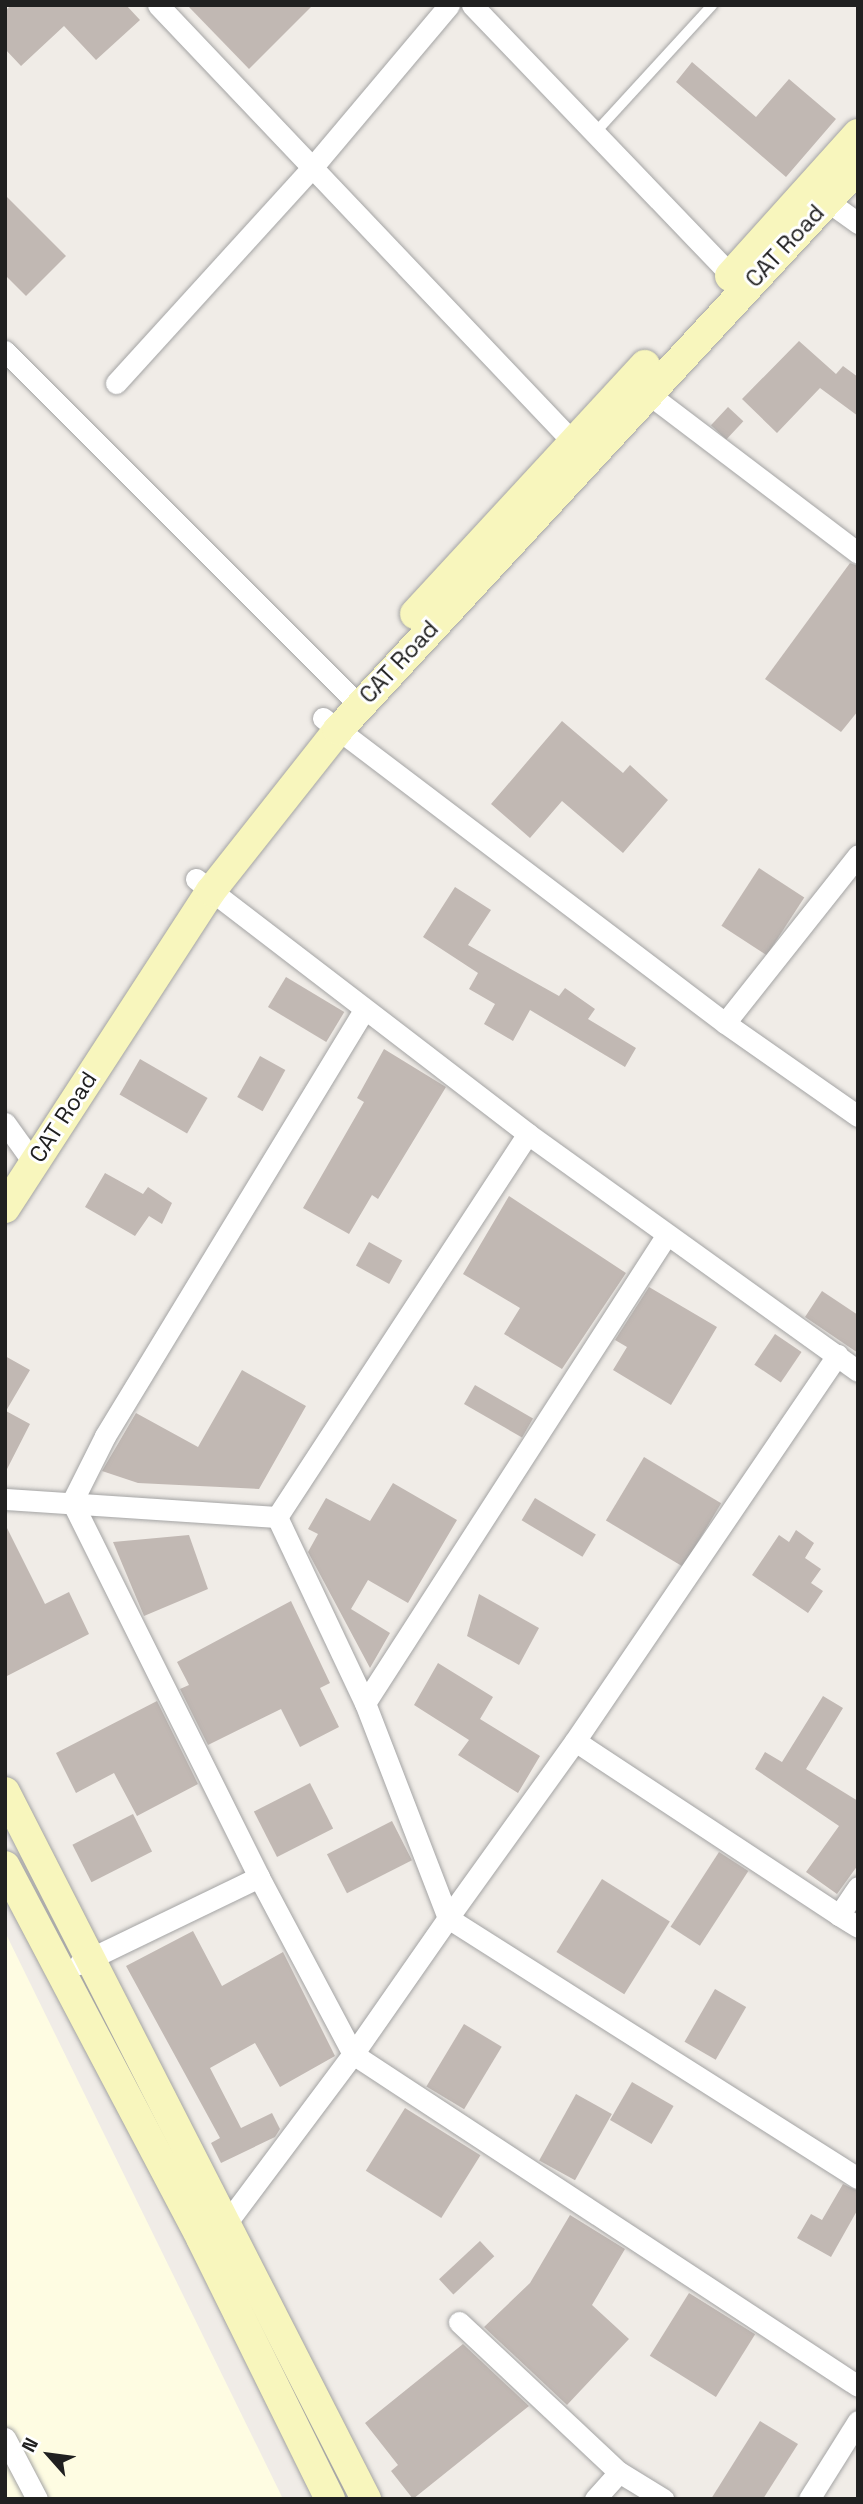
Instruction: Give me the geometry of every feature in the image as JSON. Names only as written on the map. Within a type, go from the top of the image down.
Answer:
[{"type":"street","points":[[158,5],[573,442]]},
{"type":"street","points":[[116,383],[311,169],[449,5]]},
{"type":"street","points":[[472,5],[738,282]]},
{"type":"street","name":"CAT Road","points":[[353,698],[819,194],[858,134]]},
{"type":"street","name":"CAT Road","points":[[819,194],[858,168]]},
{"type":"street","points":[[819,194],[858,223]]},
{"type":"street","points":[[5,351],[353,698]]},
{"type":"street","points":[[639,387],[858,553]]},
{"type":"street","name":"CAT Road","points":[[5,1172],[20,1144],[204,885],[331,724],[573,442],[639,387]]},
{"type":"street","points":[[331,724],[725,1023],[858,1116]]},
{"type":"street","points":[[725,1023],[858,855]]},
{"type":"street","points":[[204,885],[363,1011],[528,1134],[858,1371]]},
{"type":"street","points":[[72,1502],[105,1436],[363,1011]]},
{"type":"street","points":[[277,1517],[528,1134]]},
{"type":"street","name":"CAT Road","points":[[5,1208],[20,1144]]},
{"type":"street","points":[[365,1703],[667,1236]]},
{"type":"street","points":[[228,2221],[353,2054],[575,1741],[837,1355]]},
{"type":"street","points":[[5,1499],[277,1517]]},
{"type":"street","points":[[72,1502],[259,1877],[353,2054],[858,2386]]},
{"type":"street","points":[[277,1517],[365,1703],[447,1918],[858,2178]]},
{"type":"street","points":[[575,1741],[858,1927]]},
{"type":"street","points":[[5,1792],[228,2221],[366,2499]]},
{"type":"street","points":[[5,1866],[201,2238],[330,2499]]},
{"type":"street","points":[[62,1973],[259,1877]]},
{"type":"street","points":[[839,1915],[858,1887]]},
{"type":"street","points":[[459,2322],[619,2472],[663,2499]]},
{"type":"street","points":[[809,2499],[858,2421]]},
{"type":"street","points":[[5,2438],[37,2499]]},
{"type":"street","points":[[595,2499],[619,2472]]},
{"type":"lane","points":[[594,134],[712,5]]},
{"type":"shaded area","points":[[5,1932],[283,2499],[5,2499]]},
{"type":"building","points":[[11,5],[126,5],[140,20],[96,60],[64,26],[21,66],[5,49],[5,11]]},
{"type":"building","points":[[187,5],[313,5],[249,69]]},
{"type":"building","points":[[692,62],[756,117],[789,79],[836,119],[786,177],[676,82]]},
{"type":"building","points":[[5,195],[66,256],[26,296],[5,275]]},
{"type":"building","points":[[799,341],[836,374],[843,366],[858,377],[858,416],[820,388],[777,433],[742,399]]},
{"type":"building","points":[[728,407],[743,421],[726,440],[711,425]]},
{"type":"building","points":[[850,563],[858,566],[858,711],[841,732],[765,679]]},
{"type":"building","points":[[562,721],[623,773],[630,765],[668,800],[623,853],[562,801],[530,838],[491,804]]},
{"type":"building","points":[[759,868],[804,897],[767,955],[721,926]]},
{"type":"building","points":[[455,887],[491,910],[468,945],[559,996],[565,988],[595,1009],[588,1019],[636,1048],[625,1067],[530,1010],[513,1041],[484,1024],[495,1004],[469,989],[478,973],[423,937]]},
{"type":"building","points":[[286,977],[344,1012],[326,1042],[268,1007]]},
{"type":"building","points":[[384,1049],[446,1087],[378,1199],[372,1195],[349,1234],[303,1208],[364,1102],[357,1098]]},
{"type":"building","points":[[260,1056],[285,1070],[263,1111],[237,1097]]},
{"type":"building","points":[[140,1059],[208,1098],[187,1134],[120,1095]]},
{"type":"building","points":[[105,1173],[143,1194],[148,1187],[172,1203],[162,1224],[149,1216],[135,1236],[85,1207]]},
{"type":"building","points":[[509,1196],[626,1273],[562,1369],[504,1334],[520,1308],[463,1274]]},
{"type":"building","points":[[369,1242],[402,1260],[389,1284],[356,1266]]},
{"type":"building","points":[[649,1287],[717,1327],[671,1405],[613,1370],[627,1347],[615,1340]]},
{"type":"building","points":[[822,1291],[858,1315],[858,1353],[805,1317]]},
{"type":"building","points":[[775,1334],[802,1352],[781,1383],[754,1365]]},
{"type":"building","points":[[5,1356],[30,1370],[6,1411],[30,1424],[5,1473]]},
{"type":"building","points":[[242,1370],[306,1406],[259,1489],[138,1483],[102,1471],[136,1413],[198,1447]]},
{"type":"building","points":[[475,1385],[533,1418],[522,1438],[464,1404]]},
{"type":"building","points":[[644,1457],[721,1503],[683,1567],[606,1520]]},
{"type":"building","points":[[393,1483],[457,1520],[408,1603],[368,1580],[351,1609],[390,1633],[370,1668],[308,1552],[318,1534],[308,1529],[326,1498],[370,1521]]},
{"type":"building","points":[[535,1498],[596,1535],[582,1557],[522,1520]]},
{"type":"building","points":[[5,1524],[45,1604],[69,1592],[89,1634],[5,1677]]},
{"type":"building","points":[[796,1530],[814,1543],[805,1558],[821,1569],[811,1583],[823,1591],[808,1613],[752,1575],[779,1535],[789,1542]]},
{"type":"building","points":[[189,1535],[208,1589],[144,1616],[113,1542]]},
{"type":"building","points":[[479,1594],[539,1628],[519,1665],[467,1636]]},
{"type":"building","points":[[291,1601],[330,1683],[320,1688],[339,1727],[300,1747],[281,1709],[208,1745],[180,1689],[189,1685],[177,1662]]},
{"type":"building","points":[[438,1663],[493,1697],[480,1719],[540,1756],[518,1793],[458,1755],[469,1740],[414,1705]]},
{"type":"building","points":[[823,1696],[843,1708],[806,1769],[858,1801],[858,1865],[837,1894],[806,1872],[839,1826],[755,1769],[765,1752],[782,1762]]},
{"type":"building","points":[[157,1701],[198,1784],[137,1816],[114,1773],[76,1793],[56,1753]]},
{"type":"building","points":[[310,1783],[333,1828],[277,1857],[254,1812]]},
{"type":"building","points":[[133,1814],[152,1851],[91,1882],[72,1845]]},
{"type":"building","points":[[392,1821],[412,1860],[347,1893],[327,1854]]},
{"type":"building","points":[[719,1852],[748,1871],[700,1946],[671,1927]]},
{"type":"building","points":[[602,1879],[670,1921],[624,1994],[556,1952]]},
{"type":"building","points":[[193,1931],[222,1986],[283,1952],[335,2056],[280,2087],[255,2043],[210,2068],[241,2128],[272,2113],[280,2129],[275,2137],[221,2163],[211,2143],[220,2138],[126,1966]]},
{"type":"building","points":[[715,1989],[746,2007],[716,2060],[685,2042]]},
{"type":"building","points":[[464,2024],[502,2047],[464,2109],[426,2087]]},
{"type":"building","points":[[632,2082],[674,2106],[652,2144],[610,2120]]},
{"type":"building","points":[[576,2094],[612,2114],[575,2180],[539,2160]]},
{"type":"building","points":[[405,2108],[480,2155],[441,2218],[366,2171]]},
{"type":"building","points":[[843,2184],[858,2191],[858,2209],[831,2257],[797,2238],[811,2214],[822,2220]]},
{"type":"building","points":[[570,2215],[625,2249],[592,2305],[629,2339],[567,2405],[484,2327],[530,2283]]},
{"type":"building","points":[[480,2241],[494,2256],[453,2295],[439,2279]]},
{"type":"building","points":[[689,2293],[755,2334],[716,2397],[650,2356]]},
{"type":"building","points":[[463,2344],[529,2406],[413,2499],[391,2471],[398,2465],[365,2423]]},
{"type":"building","points":[[760,2421],[798,2444],[763,2499],[711,2499]]}]
